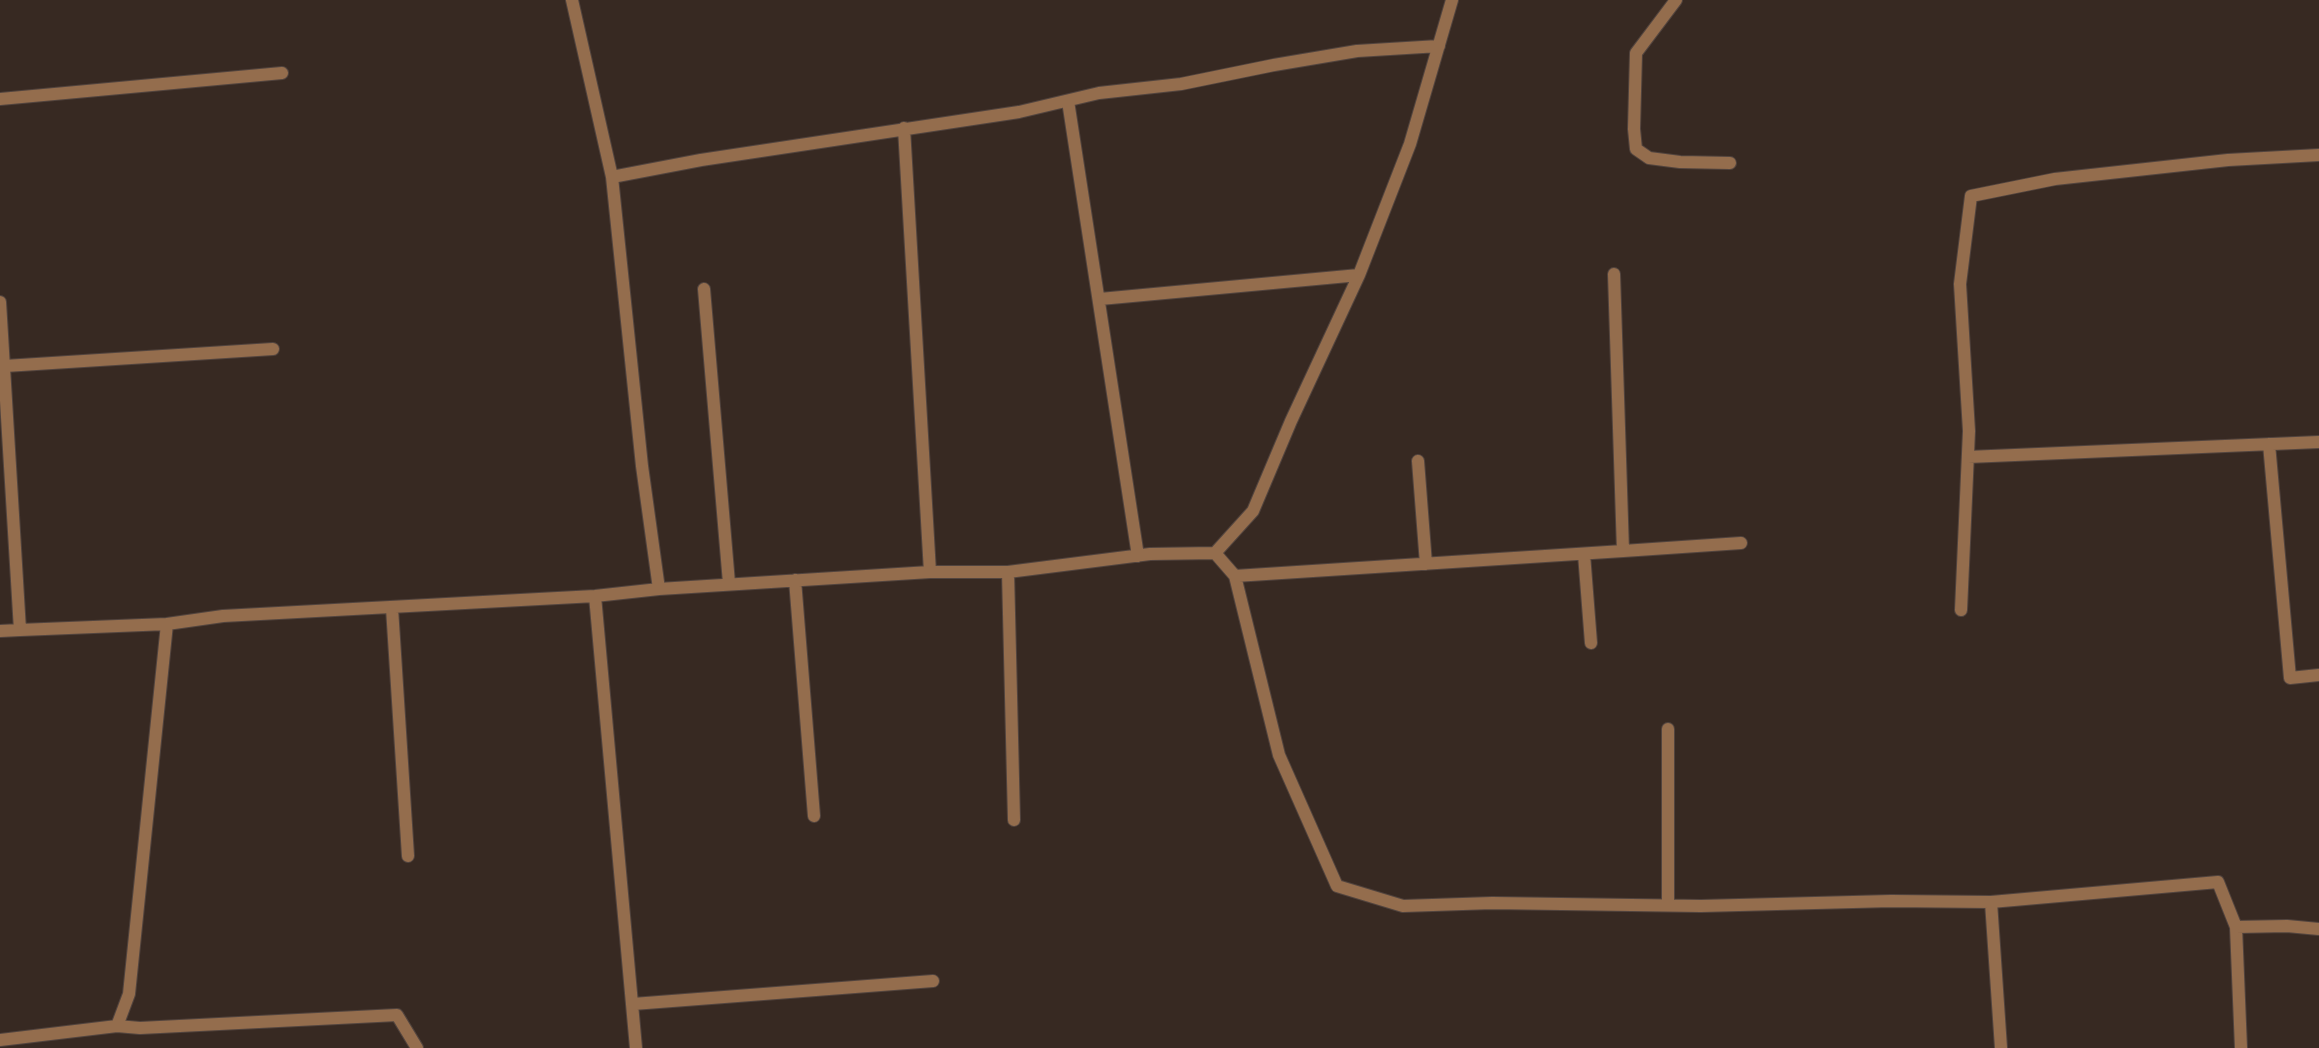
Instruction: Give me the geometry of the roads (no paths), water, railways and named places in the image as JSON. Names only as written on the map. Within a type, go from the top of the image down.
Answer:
[{"type":"street","points":[[572,0],[612,177],[642,466],[659,589]]},
{"type":"street","points":[[0,631],[167,624],[223,616],[595,596],[729,583],[930,572],[1008,572],[1138,556],[1215,553],[1253,511],[1291,421],[1359,275],[1410,144],[1452,0]]},
{"type":"street","points":[[1676,0],[1636,53],[1634,129],[1636,149],[1648,158],[1680,162],[1730,163]]},
{"type":"street","points":[[612,177],[904,128],[1020,112],[1099,93],[1181,84],[1357,51],[1439,46]]},
{"type":"street","points":[[0,99],[282,74]]},
{"type":"street","points":[[1068,101],[1138,556]]},
{"type":"street","points":[[904,128],[930,572]]},
{"type":"street","points":[[1961,610],[1969,431],[1960,284],[1971,196],[2055,179],[2228,160],[2319,155]]},
{"type":"street","points":[[1614,274],[1623,551]]},
{"type":"street","points":[[1100,299],[1359,275]]},
{"type":"street","points":[[704,289],[729,583]]},
{"type":"street","points":[[0,302],[20,630]]},
{"type":"street","points":[[3,358],[273,349]]},
{"type":"street","points":[[1968,457],[2319,442]]},
{"type":"street","points":[[2269,444],[2290,678],[2319,675]]},
{"type":"street","points":[[1418,461],[1426,564]]},
{"type":"street","points":[[1235,576],[1741,543]]},
{"type":"street","points":[[1215,553],[1235,576],[1280,755],[1337,886],[1403,906],[1492,903],[1668,905],[1892,901],[1990,902],[2218,882],[2236,927],[2241,1048]]},
{"type":"street","points":[[1584,554],[1591,643]]},
{"type":"street","points":[[1008,572],[1014,820]]},
{"type":"street","points":[[795,580],[814,816]]},
{"type":"street","points":[[595,596],[636,1048]]},
{"type":"street","points":[[392,608],[408,856]]},
{"type":"street","points":[[117,1026],[129,994],[167,624]]},
{"type":"street","points":[[1668,729],[1668,905]]},
{"type":"street","points":[[1990,902],[2001,1048]]},
{"type":"street","points":[[2236,927],[2287,926],[2319,929]]},
{"type":"street","points":[[633,1004],[933,981]]},
{"type":"street","points":[[0,1040],[117,1026],[140,1028],[397,1015],[417,1048]]}]
